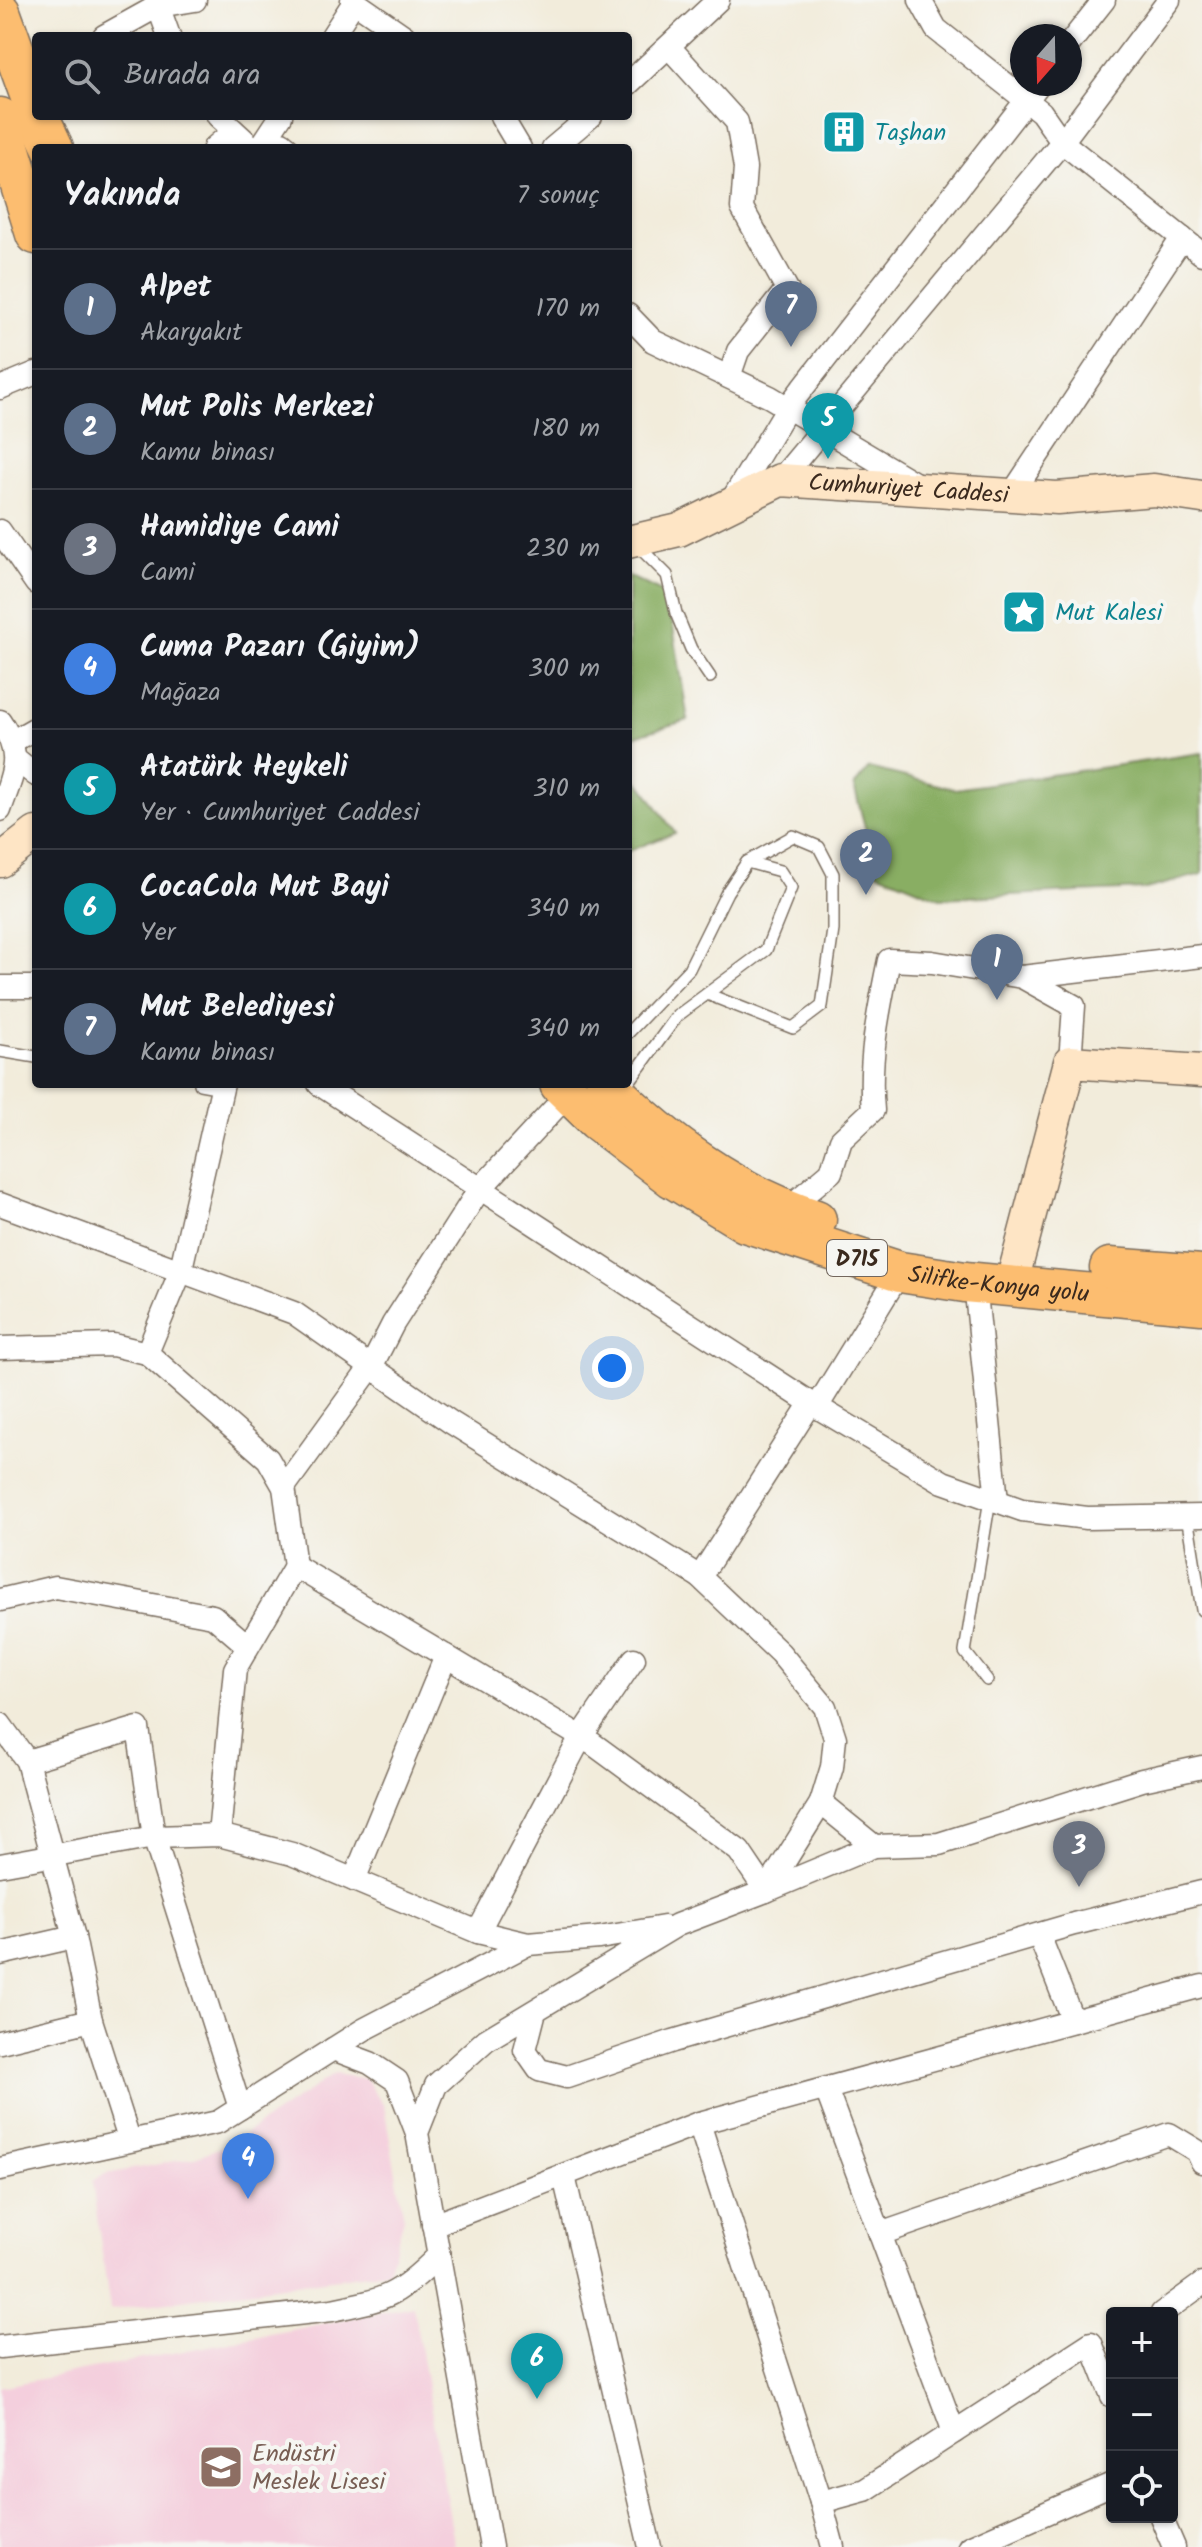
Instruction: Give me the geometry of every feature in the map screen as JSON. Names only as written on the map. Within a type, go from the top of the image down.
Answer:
[{"type":"highway","points":[[0,12],[32,93]]},
{"type":"highway","points":[[0,118],[32,221]]},
{"type":"highway","points":[[42,120],[51,144]]},
{"type":"highway","name":"Silifke-Konya yolu","points":[[598,1091],[714,1175],[787,1209],[1001,1277],[1202,1304]]},
{"type":"highway","name":"Silifke-Konya yolu","points":[[598,1091],[673,1178],[745,1222],[900,1272],[1001,1277],[1202,1275]]},
{"type":"street","points":[[110,32],[157,3],[195,0]]},
{"type":"street","points":[[920,0],[936,29],[1010,78]]},
{"type":"street","points":[[1082,28],[1104,0]]},
{"type":"street","points":[[780,480],[1062,142],[1169,0]]},
{"type":"street","points":[[334,32],[353,1],[398,32]]},
{"type":"street","points":[[157,3],[168,32]]},
{"type":"street","points":[[632,81],[670,48],[707,4]]},
{"type":"street","points":[[670,48],[737,122],[745,168],[742,208],[787,289],[738,351],[729,377]]},
{"type":"street","points":[[729,505],[788,407],[1029,96]]},
{"type":"street","points":[[1034,96],[1062,142],[1202,254]]},
{"type":"street","points":[[263,144],[278,120]]},
{"type":"street","points":[[503,120],[518,144]]},
{"type":"street","points":[[558,144],[586,120]]},
{"type":"street","points":[[216,144],[226,124],[248,144]]},
{"type":"street","points":[[1012,494],[1182,238]]},
{"type":"street","points":[[632,319],[653,341],[788,407],[925,490]]},
{"type":"street","points":[[0,388],[32,375]]},
{"type":"street","name":"Cumhuriyet Caddesi","points":[[632,541],[679,530],[780,480],[1057,498],[1154,490],[1202,497]]},
{"type":"street","points":[[0,531],[32,577]]},
{"type":"street","points":[[0,721],[15,750],[32,770]]},
{"type":"street","points":[[0,810],[15,750],[32,732]]},
{"type":"street","points":[[0,834],[32,814]]},
{"type":"street","points":[[0,861],[32,836]]},
{"type":"street","points":[[787,1209],[831,1172],[841,1140],[873,1110],[870,1086],[876,1022],[889,960],[932,962],[1022,977],[1202,956]]},
{"type":"street","points":[[994,1500],[1001,1277],[1070,1062],[1074,1006],[1022,977]]},
{"type":"street","points":[[0,987],[32,987]]},
{"type":"street","points":[[1070,1062],[1202,1071]]},
{"type":"street","points":[[147,1353],[180,1273],[214,1088]]},
{"type":"street","points":[[325,1088],[814,1405],[943,1482],[1022,1510],[1087,1518],[1195,1516]]},
{"type":"street","points":[[284,1487],[371,1367],[393,1324],[479,1190],[598,1091]]},
{"type":"street","points":[[0,1204],[294,1313],[452,1423],[700,1577],[780,1653],[825,1707],[835,1738],[832,1767],[821,1803],[766,1891]]},
{"type":"street","points":[[700,1577],[900,1272]]},
{"type":"street","points":[[0,1348],[113,1345],[147,1353],[268,1459],[284,1487],[295,1566],[235,1669],[219,1835]]},
{"type":"street","points":[[295,1566],[581,1737],[739,1851],[766,1891]]},
{"type":"street","points":[[0,1600],[55,1587],[213,1616],[248,1646]]},
{"type":"street","points":[[354,1880],[446,1656]]},
{"type":"street","points":[[478,1932],[581,1737],[634,1659]]},
{"type":"street","points":[[0,1724],[27,1761],[74,1937],[91,2020],[129,2139]]},
{"type":"street","points":[[27,1761],[138,1728],[154,1837],[240,2108]]},
{"type":"street","points":[[417,2133],[436,2085],[486,2040],[677,1925],[874,1846],[939,1844],[1142,1780],[1202,1767]]},
{"type":"street","points":[[821,1803],[874,1846]]},
{"type":"street","points":[[0,1865],[154,1837],[219,1835],[292,1854],[478,1932],[528,1944],[599,1938],[677,1925]]},
{"type":"street","points":[[535,2011],[525,2050],[539,2070],[567,2077],[673,2041],[1039,1935],[1202,1892]]},
{"type":"street","points":[[1039,1935],[1073,2021]]},
{"type":"street","points":[[0,1954],[74,1937]]},
{"type":"street","points":[[0,2169],[218,2122],[333,2049],[528,1944]]},
{"type":"street","points":[[433,2225],[699,2123],[1202,1986]]},
{"type":"street","points":[[0,2042],[91,2020]]},
{"type":"street","points":[[333,2049],[370,2063],[397,2081],[417,2133],[436,2258],[491,2547]]},
{"type":"street","points":[[826,2089],[954,2432]]},
{"type":"street","points":[[699,2123],[833,2547]]},
{"type":"street","points":[[880,2234],[1169,2134],[1197,2151],[1202,2162]]},
{"type":"street","points":[[564,2176],[650,2547]]},
{"type":"street","points":[[0,2347],[332,2310],[376,2300],[406,2288],[436,2258]]},
{"type":"street","points":[[1170,2307],[1202,2284]]},
{"type":"street","points":[[821,2502],[865,2490],[1091,2343],[1105,2355],[1109,2379]]},
{"type":"street","points":[[969,2547],[1106,2487]]},
{"type":"street","points":[[1164,2523],[1174,2547]]},
{"type":"lane","points":[[632,543],[667,575],[686,637],[710,677]]},
{"type":"lane","points":[[632,1029],[689,969],[727,892],[747,862],[793,836],[819,847],[833,874],[833,930],[822,1006],[793,1028],[707,994]]},
{"type":"lane","points":[[632,1059],[677,1016],[766,950],[791,888],[780,871],[747,862]]},
{"type":"lane","points":[[0,1051],[32,1056]]},
{"type":"lane","points":[[987,1680],[965,1652],[994,1500]]},
{"type":"lane","points":[[1195,1516],[1202,1610]]},
{"type":"shaded area","points":[[334,2074],[366,2079],[384,2106],[404,2218],[388,2271],[110,2310],[92,2181],[106,2174],[192,2158],[230,2144]]},
{"type":"shaded area","name":"Endüstri Meslek Lisesi","points":[[413,2306],[455,2547],[0,2547],[0,2387]]},
{"type":"green space","points":[[632,578],[668,595],[688,720],[632,737]]},
{"type":"green space","points":[[1202,753],[1202,874],[1146,889],[940,898],[877,872],[854,786],[869,768],[955,789]]},
{"type":"green space","points":[[632,777],[643,787],[675,833],[632,849]]},
{"type":"place","name":"Taşhan","points":[[844,132]]},
{"type":"place","name":"Mut Belediyesi","points":[[791,347]]},
{"type":"place","name":"Atatürk Heykeli","points":[[828,459]]},
{"type":"place","name":"Mut Kalesi","points":[[1024,612]]},
{"type":"place","name":"Mut Polis Merkezi","points":[[866,895]]},
{"type":"place","name":"Alpet","points":[[997,1000]]},
{"type":"place","name":"Hamidiye Cami","points":[[1079,1887]]},
{"type":"place","name":"Cuma Pazarı (Giyim)","points":[[248,2199]]},
{"type":"place","name":"CocaCola Mut Bayi","points":[[537,2399]]},
{"type":"place","name":"Endüstri Meslek Lisesi","points":[[221,2467]]}]
